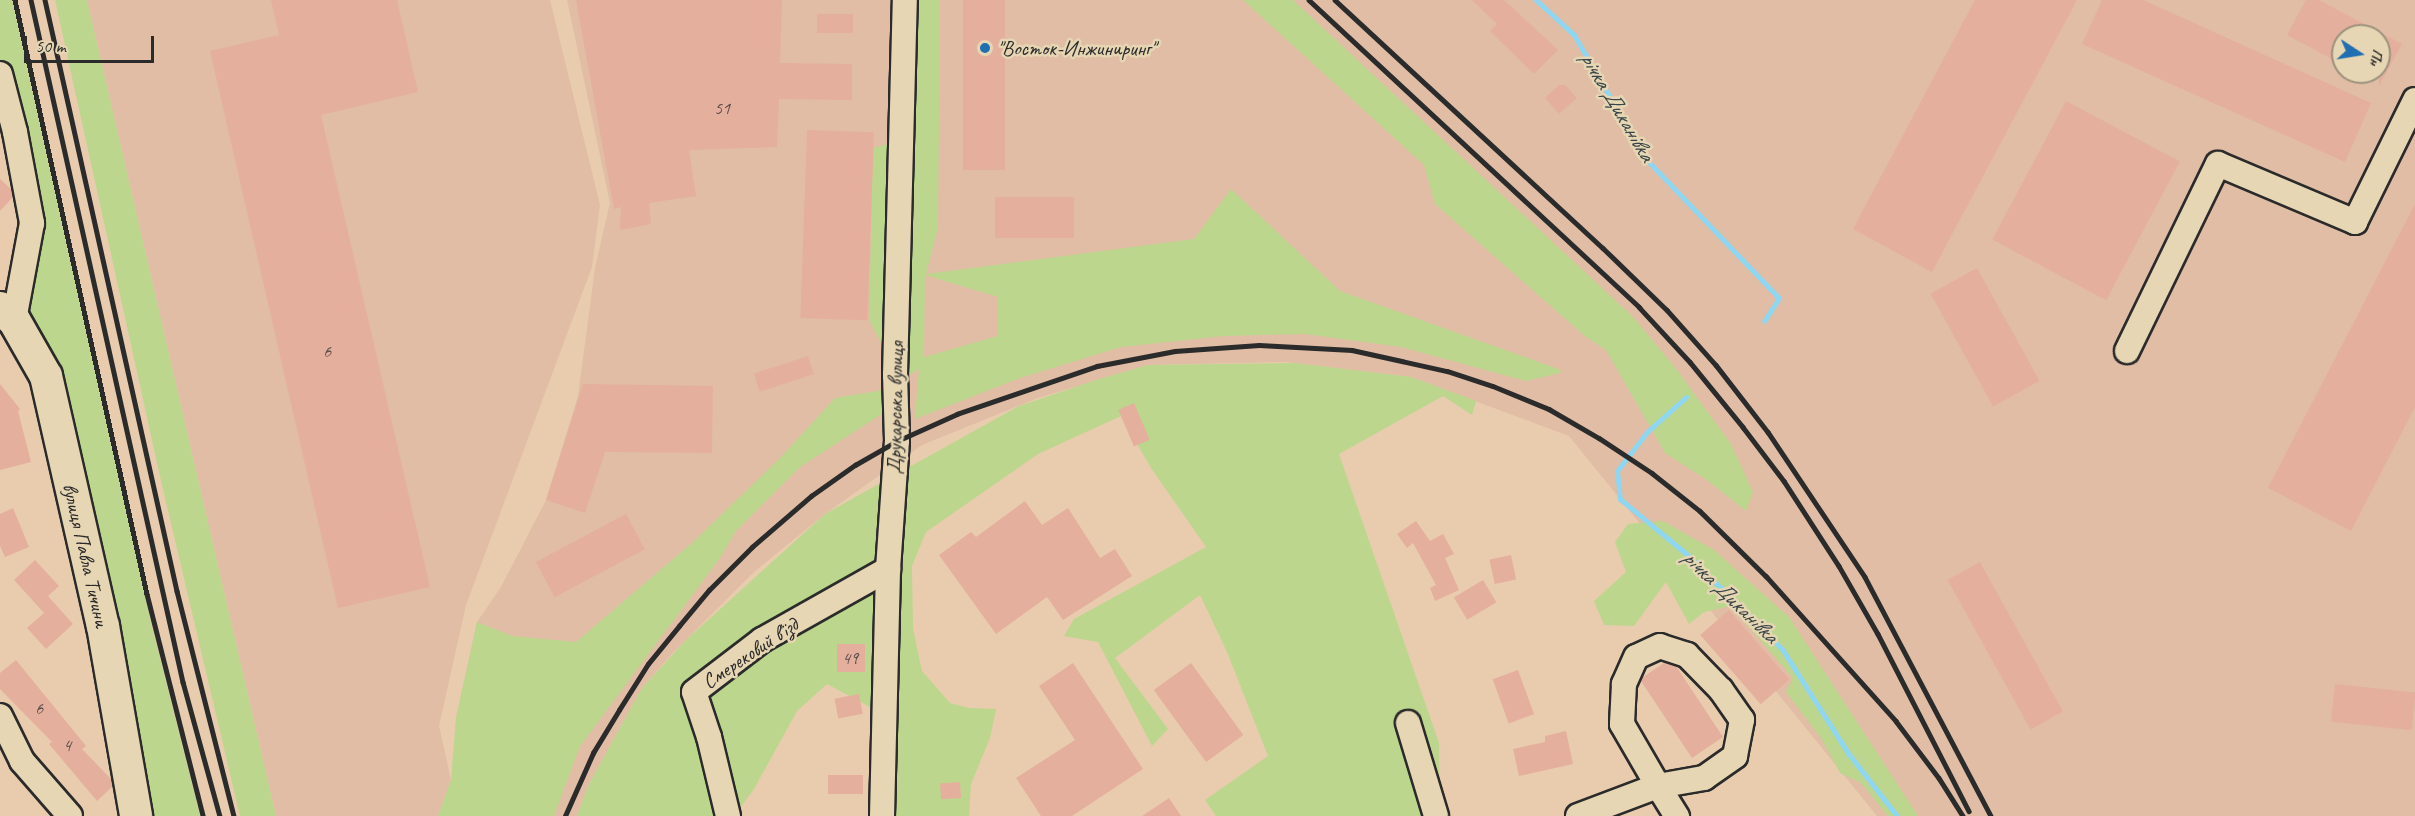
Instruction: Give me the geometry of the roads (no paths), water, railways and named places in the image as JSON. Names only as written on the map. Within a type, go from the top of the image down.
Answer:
[{"type":"main road","name":"вулиця Павла Тичини","points":[[7,314],[46,376],[102,626],[136,816]]},
{"type":"street","name":"Друкарська вулиця","points":[[882,816],[888,569],[897,441],[895,375],[905,0]]},
{"type":"street","points":[[0,74],[15,132],[32,223],[7,314]]},
{"type":"street","points":[[2127,351],[2218,164],[2355,222],[2415,100]]},
{"type":"street","name":"Смерековий в'їзд","points":[[728,816],[709,737],[694,692],[762,640],[888,569]]},
{"type":"street","points":[[1578,816],[1658,786],[1704,778],[1735,756],[1742,720],[1721,690],[1687,655],[1660,646],[1636,657],[1624,684],[1622,724],[1658,786],[1677,816]]},
{"type":"street","points":[[0,716],[22,761],[70,816]]},
{"type":"street","points":[[1408,723],[1436,816]]},
{"type":"waterway","name":"річка Диканівка","points":[[1536,0],[1574,35],[1646,159],[1779,298],[1764,321]]},
{"type":"waterway","name":"річка Диканівка","points":[[1686,397],[1647,432],[1617,471],[1620,499],[1690,557],[1782,649],[1848,753],[1897,816]]},
{"type":"railway","points":[[15,0],[147,594],[203,816]]},
{"type":"railway","points":[[31,0],[183,682],[220,816]]},
{"type":"railway","points":[[45,0],[177,591],[234,816]]},
{"type":"railway","points":[[1309,0],[1639,307],[1690,362],[1743,427],[1784,481],[1839,566],[1878,634],[1969,811]]},
{"type":"railway","points":[[1335,0],[1603,248],[1667,310],[1716,365],[1768,432],[1865,577],[1991,816]]},
{"type":"railway","points":[[565,816],[593,753],[648,664],[679,626],[709,590],[752,547],[811,496],[855,465],[897,441],[957,414],[1097,366],[1175,351],[1259,345],[1352,350],[1447,371],[1493,386],[1549,409],[1652,473],[1700,511],[1766,576],[1896,721],[1939,778],[1963,816]]},
{"type":"place","name":"\"Восток-Инжиниринг\"","points":[[985,48]]}]
